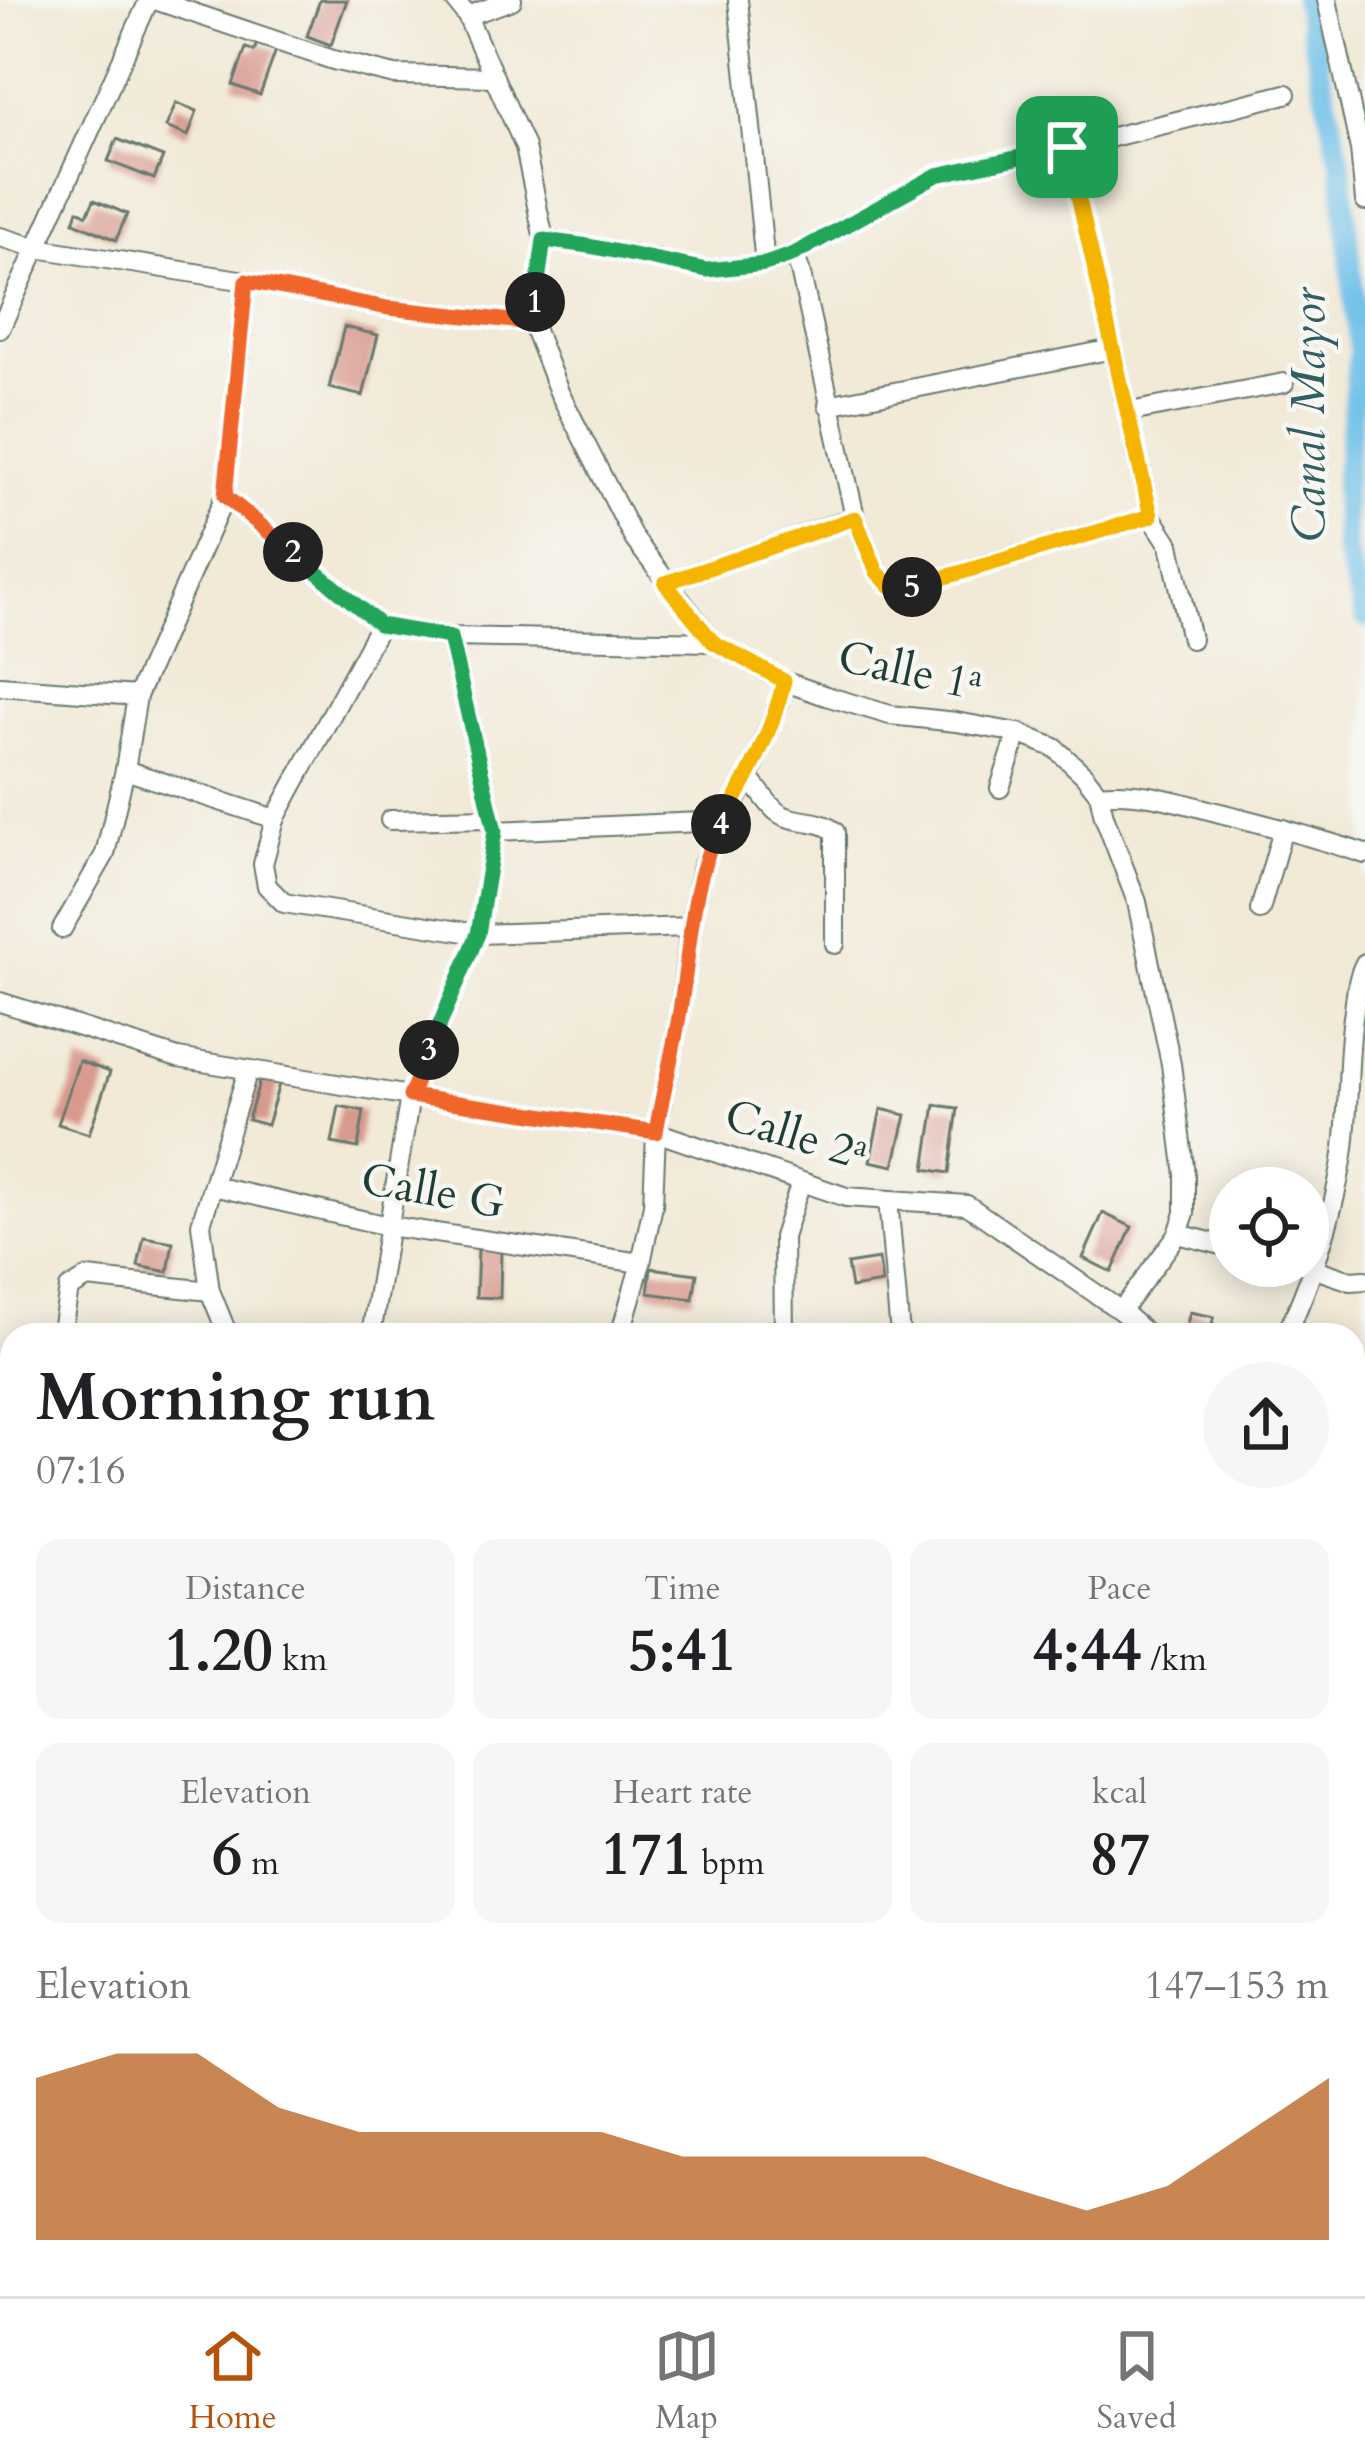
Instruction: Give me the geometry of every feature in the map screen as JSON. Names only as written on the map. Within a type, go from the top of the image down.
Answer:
[{"type":"street","points":[[0,329],[152,0],[333,60],[395,75],[494,77]]},
{"type":"street","points":[[461,8],[512,0]]},
{"type":"street","points":[[737,0],[765,264]]},
{"type":"street","points":[[1327,0],[1360,148],[1365,201]]},
{"type":"street","name":"Calle 1ª","points":[[461,8],[525,147],[544,240],[532,323],[559,392],[634,539],[665,583],[713,642],[784,681],[890,715],[1018,733],[1054,748],[1099,794],[1137,902],[1171,1064],[1186,1174],[1185,1213],[1178,1234],[1121,1311]]},
{"type":"street","points":[[544,240],[707,270],[765,264],[794,254],[937,175],[1286,94]]},
{"type":"street","points":[[1067,147],[1151,516],[1170,545],[1191,640]]},
{"type":"street","points":[[0,237],[37,248],[388,308],[532,323]]},
{"type":"street","points":[[794,254],[855,518],[877,572],[889,585],[911,587],[1151,516]]},
{"type":"street","points":[[62,929],[105,854],[137,696],[225,496],[246,281]]},
{"type":"street","points":[[828,405],[1113,349]]},
{"type":"street","points":[[1130,412],[1284,383]]},
{"type":"street","points":[[225,496],[380,625],[450,637],[713,642]]},
{"type":"street","points":[[665,583],[855,518]]},
{"type":"street","points":[[380,625],[275,819],[263,864],[267,886],[284,903],[478,934],[690,927]]},
{"type":"street","points":[[372,1323],[410,1096],[478,934],[493,825],[450,637]]},
{"type":"street","points":[[624,1323],[653,1204],[656,1132],[702,867],[748,778],[784,681]]},
{"type":"street","points":[[0,686],[137,696]]},
{"type":"street","points":[[1000,788],[1018,733]]},
{"type":"street","points":[[125,770],[275,819]]},
{"type":"street","points":[[748,778],[778,812],[828,825],[835,832],[836,944]]},
{"type":"street","points":[[1099,794],[1145,796],[1365,854]]},
{"type":"street","points":[[390,820],[493,825],[723,821]]},
{"type":"street","points":[[1260,910],[1283,829]]},
{"type":"street","points":[[1329,1211],[1344,1146],[1348,1050],[1365,962]]},
{"type":"street","name":"Calle 2ª","points":[[0,1002],[178,1058],[656,1132],[846,1197],[968,1205],[1134,1323]]},
{"type":"street","points":[[223,1323],[210,1291],[201,1224],[248,1070]]},
{"type":"street","points":[[784,1323],[782,1237],[800,1182]]},
{"type":"street","name":"Calle G","points":[[213,1186],[388,1226],[641,1263]]},
{"type":"street","points":[[888,1200],[899,1323]]},
{"type":"street","points":[[1178,1234],[1209,1242]]},
{"type":"street","points":[[1329,1273],[1365,1280]]},
{"type":"street","points":[[63,1323],[69,1289],[87,1278],[210,1291]]},
{"type":"street","points":[[1290,1323],[1303,1287]]},
{"type":"building","points":[[320,0],[347,0],[331,45],[307,36]]},
{"type":"building","points":[[257,43],[276,50],[260,95],[233,85],[246,48],[254,51]]},
{"type":"building","points":[[176,103],[197,111],[188,136],[166,127]]},
{"type":"building","points":[[117,139],[163,157],[154,179],[108,161]]},
{"type":"building","points":[[94,200],[127,214],[116,240],[74,222],[78,210],[87,215]]},
{"type":"building","points":[[344,327],[378,335],[363,396],[329,388]]},
{"type":"building","points":[[79,1061],[110,1072],[89,1134],[58,1124]]},
{"type":"building","points":[[261,1076],[280,1081],[267,1125],[248,1120]]},
{"type":"building","points":[[935,1105],[958,1108],[949,1173],[925,1169]]},
{"type":"building","points":[[339,1106],[364,1111],[358,1148],[332,1143]]},
{"type":"building","points":[[881,1109],[906,1115],[894,1166],[870,1161]]},
{"type":"building","points":[[1103,1213],[1132,1227],[1112,1272],[1083,1258]]},
{"type":"building","points":[[144,1237],[173,1242],[168,1272],[138,1266]]},
{"type":"building","points":[[478,1249],[501,1250],[500,1298],[476,1297]]},
{"type":"building","points":[[879,1259],[882,1283],[851,1288],[847,1264]]},
{"type":"building","points":[[651,1268],[697,1274],[693,1299],[648,1293]]},
{"type":"building","points":[[1190,1312],[1214,1317],[1212,1323],[1187,1323]]},
{"type":"waterway","name":"Canal Mayor","points":[[1304,0],[1341,163],[1359,352],[1344,491],[1345,550],[1365,617]]},
{"type":"route","points":[[1067,147],[1151,516],[911,587],[889,585],[877,572],[855,518],[665,583],[713,642],[784,681],[748,778],[702,867],[656,1132],[410,1096],[478,934],[495,831],[450,637],[380,625],[225,496],[246,281],[388,308],[532,323],[544,240],[707,270],[765,264],[794,254],[937,175],[1067,147]]}]
